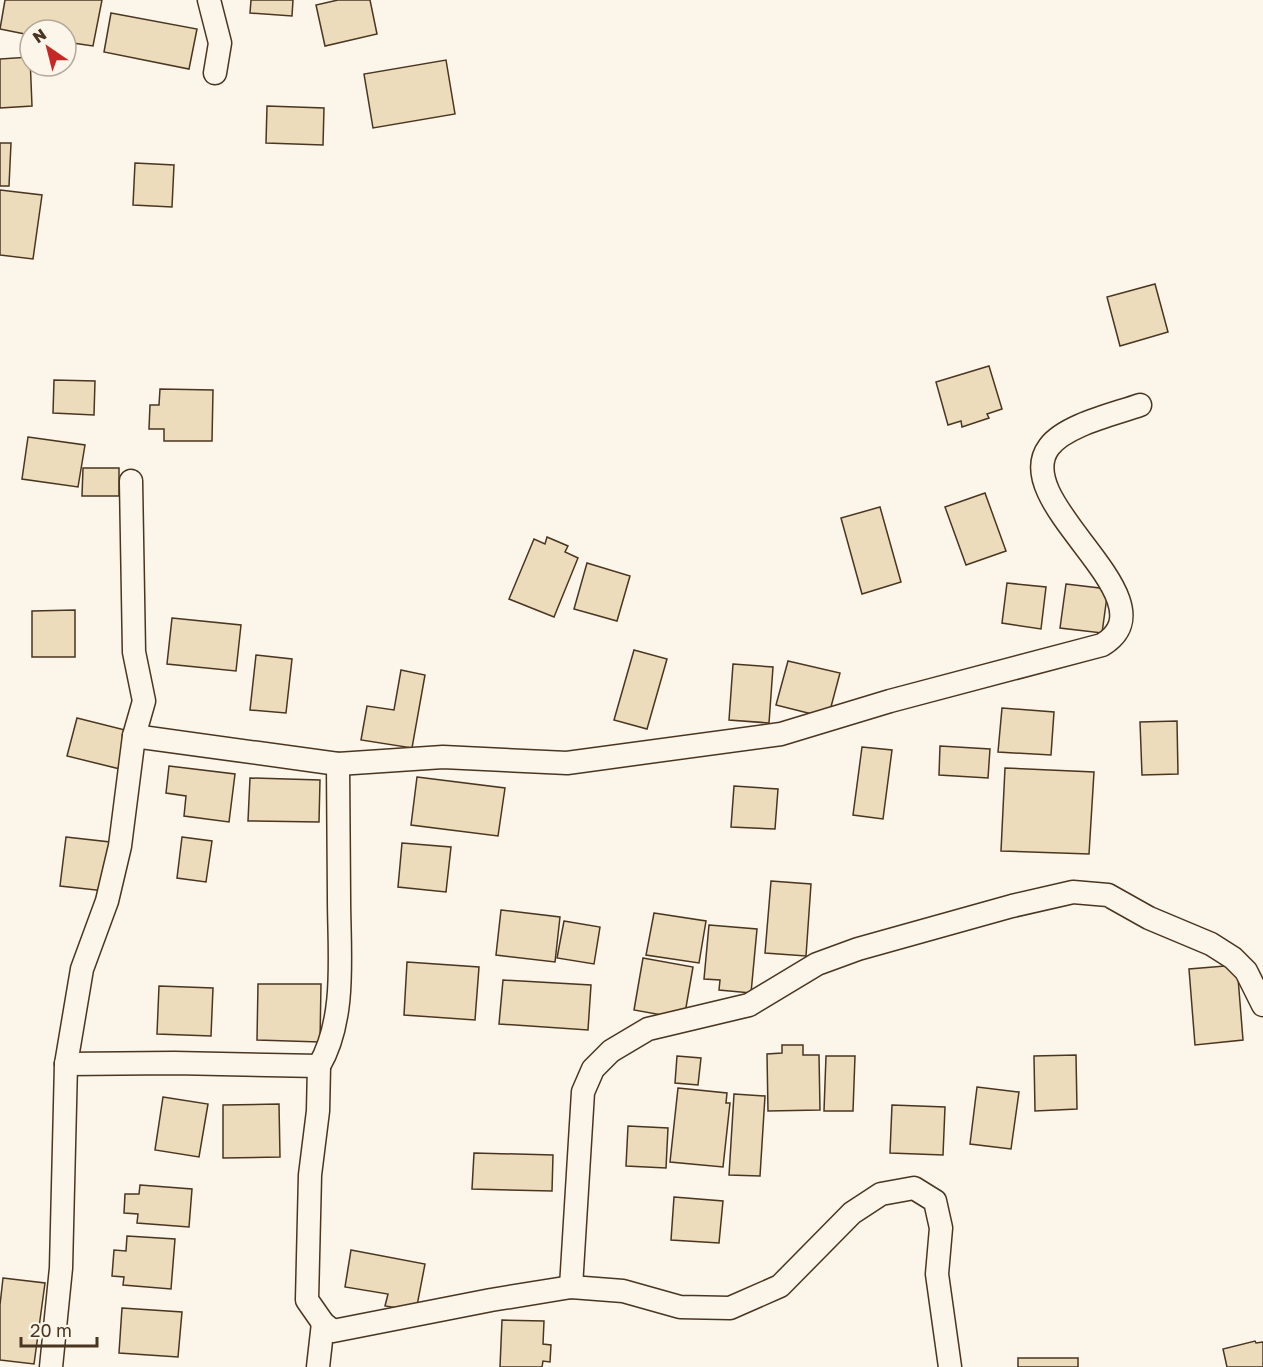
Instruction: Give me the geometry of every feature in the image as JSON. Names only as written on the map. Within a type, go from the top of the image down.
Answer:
[{"type":"street","points":[[209,0],[220,43],[215,73]]},
{"type":"street","points":[[134,736],[338,764],[442,757],[567,763],[781,734],[890,701],[1102,645],[1116,636],[1122,622],[1120,603],[1104,573],[1063,516],[1044,481],[1042,459],[1049,445],[1072,429],[1140,405]]},
{"type":"street","points":[[51,1367],[61,1268],[66,1064],[81,969],[107,901],[120,846],[134,736],[144,701],[134,652],[131,480]]},
{"type":"street","points":[[338,764],[339,972],[335,1021],[328,1050],[319,1066],[318,1111],[310,1175],[306,1286],[307,1300],[323,1323],[333,1331],[571,1287],[623,1290],[680,1307],[730,1308],[780,1286],[852,1213],[881,1194],[914,1188],[935,1201],[941,1228],[937,1274],[950,1367]]},
{"type":"street","points":[[571,1287],[583,1092],[593,1069],[611,1050],[648,1029],[749,1005],[817,964],[858,949],[1012,906],[1073,892],[1108,895],[1149,918],[1211,945],[1233,958],[1246,971],[1263,1005]]},
{"type":"street","points":[[66,1064],[174,1063],[319,1066]]},
{"type":"street","points":[[318,1367],[323,1323]]},
{"type":"building","points":[[5,0],[102,0],[93,46],[78,44],[78,18],[18,18],[18,33],[0,29]]},
{"type":"building","points":[[251,0],[293,0],[292,16],[250,13]]},
{"type":"building","points":[[338,0],[370,0],[377,34],[325,46],[316,5]]},
{"type":"building","points":[[111,13],[197,29],[189,69],[104,52]]},
{"type":"building","points":[[18,58],[18,78],[31,78],[32,106],[0,108],[0,59]]},
{"type":"building","points":[[446,60],[455,114],[373,128],[364,74]]},
{"type":"building","points":[[267,106],[324,108],[323,145],[266,143]]},
{"type":"building","points":[[0,143],[11,143],[9,186],[0,186]]},
{"type":"building","points":[[135,163],[174,165],[172,207],[133,205]]},
{"type":"building","points":[[0,190],[42,195],[33,259],[0,255]]},
{"type":"building","points":[[1155,284],[1168,332],[1120,346],[1107,297]]},
{"type":"building","points":[[989,366],[1002,409],[987,414],[989,418],[962,427],[961,421],[948,425],[936,382]]},
{"type":"building","points":[[54,380],[95,381],[94,415],[53,413]]},
{"type":"building","points":[[160,389],[213,390],[212,441],[164,441],[164,429],[149,429],[150,405],[159,405]]},
{"type":"building","points":[[28,437],[85,445],[78,487],[22,479]]},
{"type":"building","points":[[83,468],[119,468],[119,496],[82,496]]},
{"type":"building","points":[[985,493],[1006,551],[966,565],[945,507]]},
{"type":"building","points":[[880,507],[901,582],[862,594],[841,518]]},
{"type":"building","points":[[547,537],[568,546],[565,552],[578,558],[554,617],[509,599],[534,539],[545,544]]},
{"type":"building","points":[[587,563],[630,576],[617,621],[574,609]]},
{"type":"building","points":[[1007,583],[1046,587],[1041,629],[1002,623]]},
{"type":"building","points":[[1066,584],[1108,589],[1102,633],[1060,628]]},
{"type":"building","points":[[75,610],[75,657],[32,657],[32,611]]},
{"type":"building","points":[[172,618],[241,625],[236,671],[167,664]]},
{"type":"building","points":[[634,650],[667,659],[647,729],[614,720]]},
{"type":"building","points":[[256,655],[292,659],[286,713],[250,710]]},
{"type":"building","points":[[788,661],[840,673],[828,718],[776,705]]},
{"type":"building","points":[[733,664],[773,667],[769,723],[729,720]]},
{"type":"building","points":[[401,670],[425,675],[412,748],[361,740],[367,706],[394,710]]},
{"type":"building","points":[[1002,708],[1054,712],[1051,755],[998,752]]},
{"type":"building","points":[[77,718],[129,731],[120,769],[67,756]]},
{"type":"building","points":[[1177,721],[1178,774],[1142,775],[1140,722]]},
{"type":"building","points":[[940,746],[990,749],[988,778],[939,775]]},
{"type":"building","points":[[862,747],[892,750],[883,819],[853,815]]},
{"type":"building","points":[[169,766],[235,774],[229,822],[184,816],[186,796],[166,793]]},
{"type":"building","points":[[1005,768],[1094,772],[1089,854],[1001,851]]},
{"type":"building","points":[[417,777],[505,788],[498,836],[411,825]]},
{"type":"building","points":[[250,778],[320,780],[319,822],[248,821]]},
{"type":"building","points":[[734,786],[778,789],[775,829],[731,827]]},
{"type":"building","points":[[66,837],[110,842],[105,891],[60,886]]},
{"type":"building","points":[[182,837],[212,841],[206,882],[177,878]]},
{"type":"building","points":[[402,843],[451,847],[446,892],[398,887]]},
{"type":"building","points":[[771,881],[811,884],[806,956],[765,953]]},
{"type":"building","points":[[501,910],[560,917],[555,962],[496,955]]},
{"type":"building","points":[[654,913],[706,921],[699,963],[646,955]]},
{"type":"building","points":[[564,921],[600,927],[594,964],[557,958]]},
{"type":"building","points":[[709,925],[757,929],[751,993],[719,990],[720,980],[704,979]]},
{"type":"building","points":[[643,958],[693,967],[684,1019],[634,1010]]},
{"type":"building","points":[[407,962],[479,967],[475,1020],[404,1015]]},
{"type":"building","points":[[1237,965],[1243,1040],[1195,1045],[1189,969]]},
{"type":"building","points":[[503,980],[591,985],[588,1030],[499,1024]]},
{"type":"building","points":[[258,984],[321,984],[320,1042],[257,1040]]},
{"type":"building","points":[[159,986],[213,988],[211,1036],[157,1034]]},
{"type":"building","points":[[782,1045],[803,1045],[803,1055],[819,1055],[820,1110],[768,1111],[767,1054],[782,1053]]},
{"type":"building","points":[[1076,1055],[1077,1109],[1035,1111],[1034,1056]]},
{"type":"building","points":[[677,1056],[701,1058],[698,1085],[675,1083]]},
{"type":"building","points":[[826,1056],[855,1056],[853,1111],[824,1111]]},
{"type":"building","points":[[977,1087],[1019,1092],[1011,1149],[970,1144]]},
{"type":"building","points":[[678,1088],[727,1093],[726,1103],[730,1103],[723,1167],[670,1162]]},
{"type":"building","points":[[734,1094],[765,1096],[760,1176],[729,1175]]},
{"type":"building","points":[[163,1097],[208,1104],[199,1157],[155,1150]]},
{"type":"building","points":[[279,1104],[280,1157],[223,1158],[223,1105]]},
{"type":"building","points":[[892,1105],[945,1107],[943,1155],[890,1153]]},
{"type":"building","points":[[628,1126],[668,1128],[666,1168],[626,1166]]},
{"type":"building","points":[[474,1153],[553,1155],[552,1191],[472,1189]]},
{"type":"building","points":[[140,1185],[192,1189],[189,1227],[137,1223],[138,1214],[124,1213],[125,1194],[139,1194]]},
{"type":"building","points":[[674,1197],[723,1201],[719,1243],[671,1240]]},
{"type":"building","points":[[127,1236],[175,1239],[171,1289],[123,1285],[124,1277],[112,1276],[114,1250],[126,1251]]},
{"type":"building","points":[[351,1250],[425,1264],[416,1311],[385,1306],[388,1294],[345,1287]]},
{"type":"building","points":[[3,1278],[45,1283],[34,1364],[0,1360],[0,1305]]},
{"type":"building","points":[[122,1308],[182,1312],[178,1357],[119,1353]]},
{"type":"building","points":[[502,1320],[544,1321],[543,1344],[551,1345],[550,1362],[543,1361],[542,1367],[500,1367]]},
{"type":"building","points":[[1255,1341],[1256,1343],[1263,1342],[1263,1367],[1227,1367],[1223,1349]]},
{"type":"building","points":[[1018,1358],[1078,1358],[1078,1367],[1018,1367]]}]
